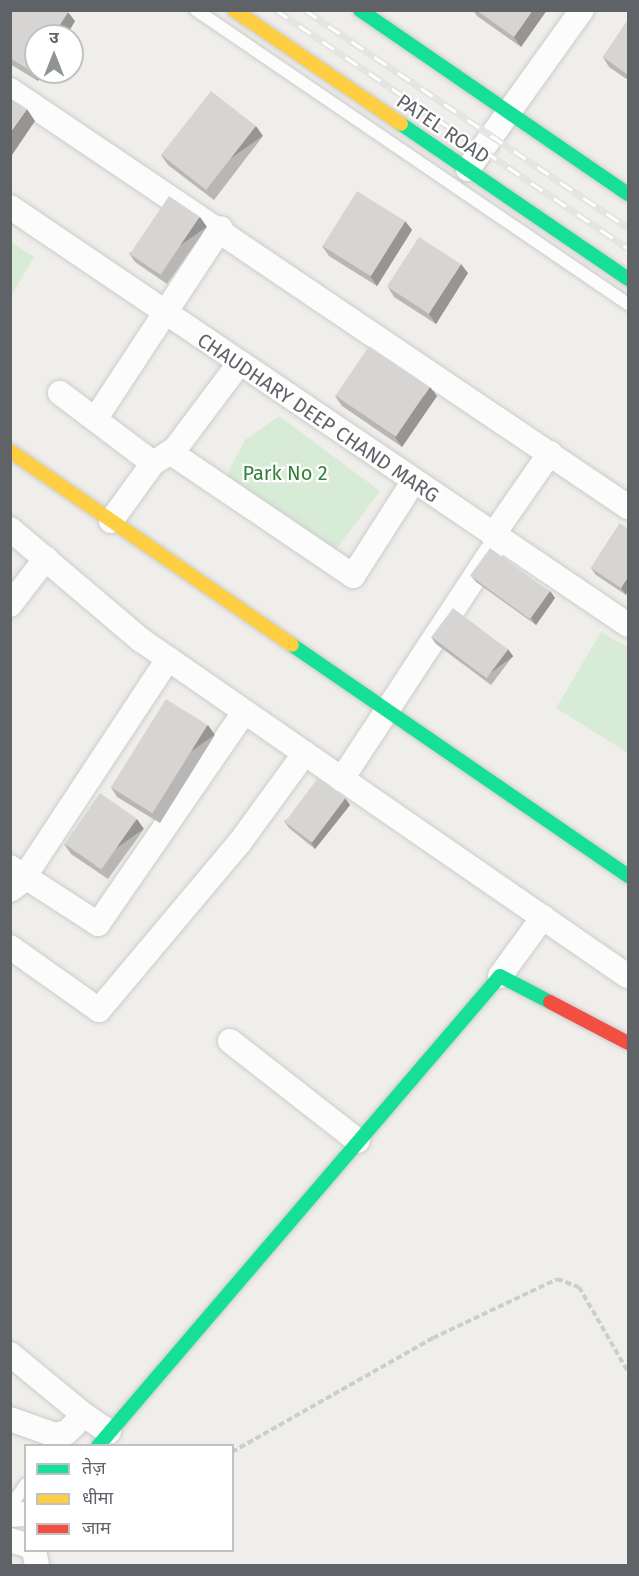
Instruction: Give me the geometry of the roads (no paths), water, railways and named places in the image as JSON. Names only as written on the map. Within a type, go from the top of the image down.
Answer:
[{"type":"street","name":"PATEL ROAD","points":[[234,10],[628,279]]},
{"type":"street","points":[[360,10],[628,194]]},
{"type":"street","points":[[468,169],[582,10]]},
{"type":"street","points":[[10,90],[221,228],[628,505]]},
{"type":"street","name":"CHAUDHARY DEEP CHAND MARG","points":[[10,207],[238,365],[628,626]]},
{"type":"street","points":[[96,418],[221,228]]},
{"type":"street","points":[[111,521],[238,365]]},
{"type":"street","points":[[60,393],[96,418],[353,576],[413,482]]},
{"type":"street","points":[[10,452],[387,714],[628,876]]},
{"type":"street","points":[[342,779],[387,714],[550,453]]},
{"type":"street","points":[[13,537],[46,558],[168,659],[628,976]]},
{"type":"street","points":[[10,605],[46,558]]},
{"type":"street","points":[[168,659],[15,878],[98,924],[244,712]]},
{"type":"street","points":[[10,947],[99,1010],[240,842],[305,753]]},
{"type":"street","points":[[10,1354],[84,1415],[104,1439],[500,976],[543,917]]},
{"type":"street","points":[[500,976],[628,1043]]},
{"type":"street","points":[[230,1041],[358,1141]]},
{"type":"street","points":[[10,1419],[52,1440],[68,1432],[84,1415]]},
{"type":"lane","points":[[196,10],[628,304]]},
{"type":"lane","points":[[10,1507],[24,1487]]},
{"type":"railway","points":[[276,10],[628,248]]},
{"type":"railway","points":[[305,10],[628,228]]},
{"type":"park label","name":"Park No 2","points":[[285,473]]}]
